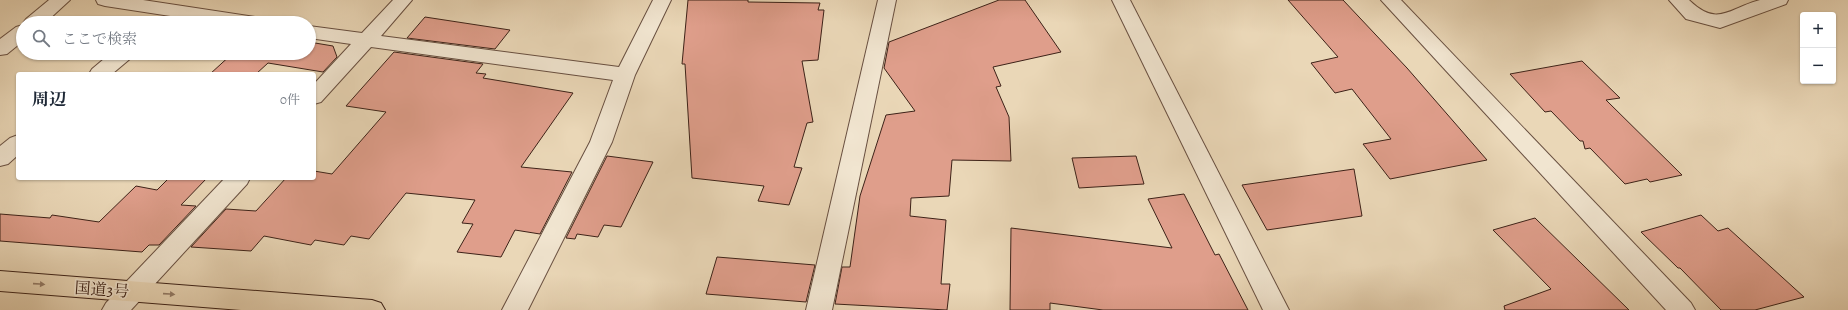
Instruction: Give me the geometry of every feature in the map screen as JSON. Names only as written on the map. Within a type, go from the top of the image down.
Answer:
[{"type":"highway","name":"国道3号","points":[[0,281],[372,310]]},
{"type":"street","points":[[42,16],[61,0]]},
{"type":"street","points":[[105,0],[181,5],[226,16]]},
{"type":"street","points":[[316,95],[403,0]]},
{"type":"street","points":[[514,310],[600,142],[625,75],[662,0]]},
{"type":"street","points":[[819,310],[887,0]]},
{"type":"street","points":[[1121,0],[1276,310]]},
{"type":"street","points":[[1390,0],[1682,310]]},
{"type":"street","points":[[1678,0],[1692,15],[1720,22],[1779,0]]},
{"type":"street","points":[[168,16],[181,5]]},
{"type":"street","points":[[316,33],[625,75]]},
{"type":"street","points":[[0,49],[16,36]]},
{"type":"street","points":[[101,72],[116,60]]},
{"type":"street","points":[[0,158],[16,145]]},
{"type":"street","points":[[115,310],[237,180]]},
{"type":"building","points":[[688,0],[748,0],[748,2],[820,3],[818,10],[824,10],[818,60],[802,61],[813,122],[807,123],[794,167],[802,168],[789,205],[758,201],[764,186],[692,178],[685,64],[682,64]]},
{"type":"building","points":[[999,0],[1025,0],[1061,52],[993,67],[1001,86],[996,87],[1009,117],[1011,161],[952,160],[949,196],[911,198],[910,216],[946,220],[941,284],[950,284],[947,310],[835,304],[842,267],[850,267],[860,196],[886,115],[915,111],[884,68],[889,42]]},
{"type":"building","points":[[1288,0],[1343,0],[1407,68],[1487,160],[1390,179],[1363,144],[1391,139],[1352,89],[1335,93],[1311,63],[1338,57]]},
{"type":"building","points":[[425,17],[510,30],[495,49],[407,38]]},
{"type":"building","points":[[316,43],[333,46],[337,57],[323,72],[268,63],[258,72],[212,72],[225,60],[316,60]]},
{"type":"building","points":[[394,52],[483,64],[476,73],[486,74],[483,78],[573,93],[521,167],[572,172],[540,234],[515,230],[501,257],[457,252],[473,224],[462,223],[475,200],[406,193],[369,239],[351,236],[344,245],[315,240],[311,245],[264,236],[251,251],[191,247],[226,209],[256,211],[284,180],[316,180],[316,171],[332,174],[386,112],[346,106]]},
{"type":"building","points":[[1582,61],[1620,98],[1606,100],[1682,175],[1650,182],[1647,179],[1625,184],[1590,148],[1585,149],[1583,141],[1580,141],[1551,111],[1545,112],[1510,74]]},
{"type":"building","points":[[607,156],[653,162],[621,227],[604,225],[598,237],[577,234],[575,239],[566,238]]},
{"type":"building","points":[[1136,156],[1144,184],[1079,188],[1072,158]]},
{"type":"building","points":[[1354,169],[1362,216],[1267,230],[1242,185]]},
{"type":"building","points":[[167,180],[205,180],[181,205],[196,206],[159,245],[149,245],[142,252],[0,241],[0,214],[50,218],[52,215],[99,222],[136,186],[157,190]]},
{"type":"building","points":[[1184,194],[1215,255],[1219,254],[1248,310],[1103,310],[1050,303],[1050,310],[1010,310],[1011,228],[1172,248],[1148,199]]},
{"type":"building","points":[[1701,215],[1718,231],[1728,228],[1804,297],[1755,310],[1721,310],[1680,268],[1678,268],[1641,232]]},
{"type":"building","points":[[1535,218],[1629,310],[1505,310],[1504,306],[1551,289],[1493,230]]},
{"type":"building","points":[[717,257],[815,265],[806,302],[706,294]]}]
